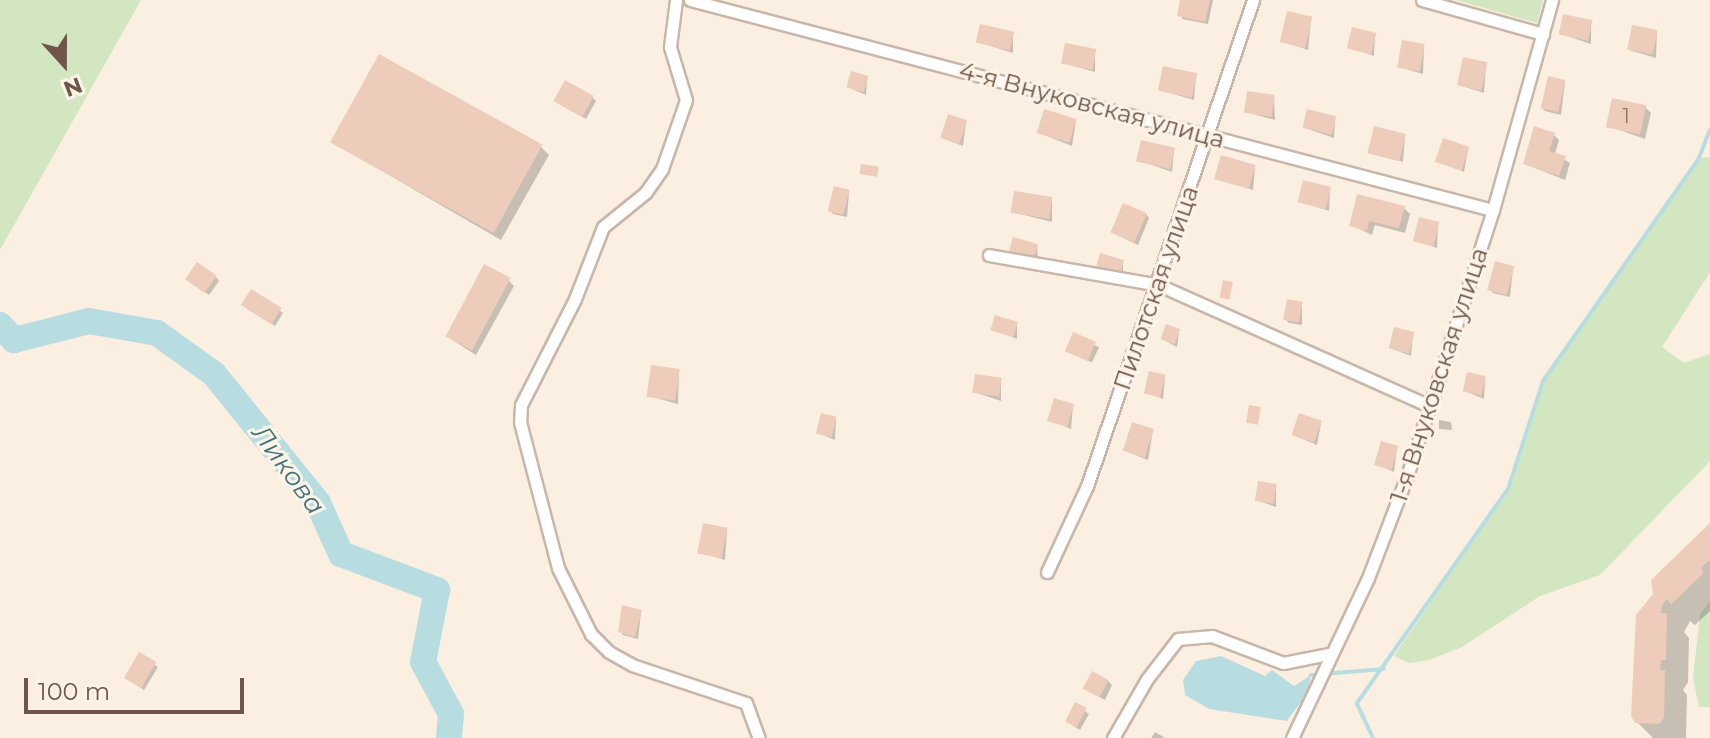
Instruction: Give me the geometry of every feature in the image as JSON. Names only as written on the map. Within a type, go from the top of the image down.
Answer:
[{"type":"street","points":[[676,0],[670,47],[686,100],[662,169],[645,193],[603,227],[575,299],[521,405],[520,422],[558,568],[591,634],[609,652],[632,665],[746,703],[759,738]]},
{"type":"street","name":"4-я Внуковская улица","points":[[690,0],[1493,210]]},
{"type":"street","name":"Пилотская улица","points":[[1047,572],[1087,486],[1159,285],[1253,0]]},
{"type":"street","points":[[1422,0],[1543,34]]},
{"type":"street","name":"1-я Внуковская улица","points":[[1292,738],[1329,654],[1368,578],[1429,406],[1493,210],[1552,0]]},
{"type":"street","points":[[989,255],[1159,285],[1429,406]]},
{"type":"street","points":[[1113,738],[1147,679],[1178,639],[1212,636],[1283,663],[1329,654]]},
{"type":"green space","points":[[0,0],[141,0],[0,250]]},
{"type":"green space","points":[[1456,0],[1543,0],[1537,23]]},
{"type":"green space","points":[[1710,157],[1710,272],[1662,347],[1684,363],[1710,354],[1710,461],[1600,575],[1540,596],[1462,647],[1429,660],[1409,663],[1394,656],[1508,489],[1543,381],[1699,158]]},
{"type":"green space","points":[[1710,601],[1710,707],[1699,707],[1693,678],[1700,614]]},
{"type":"water","points":[[1221,656],[1265,676],[1272,670],[1294,686],[1311,675],[1308,692],[1287,721],[1209,709],[1185,695],[1183,680],[1196,661]]},
{"type":"building","points":[[1180,0],[1210,0],[1205,22],[1177,16]]},
{"type":"building","points":[[1287,11],[1312,17],[1305,48],[1280,42]]},
{"type":"building","points":[[1563,14],[1592,20],[1588,41],[1559,35]]},
{"type":"building","points":[[980,24],[1014,32],[1010,50],[976,43]]},
{"type":"building","points":[[1632,25],[1658,30],[1653,55],[1627,50]]},
{"type":"building","points":[[1352,27],[1376,33],[1371,54],[1347,48]]},
{"type":"building","points":[[1402,40],[1425,44],[1420,72],[1397,68]]},
{"type":"building","points":[[1065,43],[1096,49],[1092,70],[1061,64]]},
{"type":"building","points":[[379,54],[543,145],[494,233],[330,142]]},
{"type":"building","points":[[1463,57],[1487,62],[1481,91],[1457,85]]},
{"type":"building","points":[[1163,66],[1197,73],[1192,98],[1158,90]]},
{"type":"building","points":[[851,71],[868,76],[864,92],[846,87]]},
{"type":"building","points":[[1548,76],[1566,80],[1558,112],[1541,108]]},
{"type":"building","points":[[565,80],[594,96],[582,117],[553,101]]},
{"type":"building","points":[[1247,91],[1275,95],[1272,117],[1244,113]]},
{"type":"building","points":[[1612,98],[1646,105],[1640,135],[1606,127]]},
{"type":"building","points":[[1044,109],[1077,119],[1069,143],[1037,133]]},
{"type":"building","points":[[1307,109],[1336,116],[1332,135],[1302,127]]},
{"type":"building","points":[[948,114],[967,120],[959,144],[940,138]]},
{"type":"building","points":[[1374,126],[1406,134],[1399,161],[1367,153]]},
{"type":"building","points":[[1534,126],[1555,133],[1549,151],[1566,156],[1559,176],[1523,164]]},
{"type":"building","points":[[1443,138],[1469,147],[1461,171],[1435,162]]},
{"type":"building","points":[[1141,140],[1175,148],[1170,169],[1136,161]]},
{"type":"building","points":[[1221,155],[1256,165],[1249,189],[1214,179]]},
{"type":"building","points":[[861,164],[879,167],[877,177],[859,174]]},
{"type":"building","points":[[1303,180],[1331,187],[1326,209],[1297,202]]},
{"type":"building","points":[[834,186],[850,190],[843,215],[828,211]]},
{"type":"building","points":[[1014,191],[1053,197],[1049,219],[1011,213]]},
{"type":"building","points":[[1357,194],[1405,206],[1399,228],[1369,221],[1367,231],[1349,226]]},
{"type":"building","points":[[1123,203],[1147,213],[1134,243],[1110,232]]},
{"type":"building","points":[[1419,217],[1439,222],[1433,246],[1413,241]]},
{"type":"building","points":[[1013,237],[1038,244],[1034,258],[1009,250]]},
{"type":"building","points":[[1100,253],[1124,260],[1119,277],[1095,270]]},
{"type":"building","points":[[1495,261],[1514,266],[1507,295],[1487,290]]},
{"type":"building","points":[[197,262],[217,276],[205,293],[185,279]]},
{"type":"building","points":[[484,264],[510,278],[472,350],[446,336]]},
{"type":"building","points":[[1223,280],[1233,282],[1229,300],[1220,298]]},
{"type":"building","points":[[251,289],[282,308],[271,324],[241,305]]},
{"type":"building","points":[[1287,299],[1303,302],[1299,323],[1283,320]]},
{"type":"building","points":[[995,315],[1018,322],[1013,337],[990,330]]},
{"type":"building","points":[[1166,324],[1180,329],[1175,344],[1161,339]]},
{"type":"building","points":[[1394,327],[1414,332],[1409,353],[1389,348]]},
{"type":"building","points":[[1073,332],[1096,342],[1088,361],[1065,351]]},
{"type":"building","points":[[651,365],[680,369],[675,401],[647,397]]},
{"type":"building","points":[[1149,371],[1166,375],[1160,397],[1144,393]]},
{"type":"building","points":[[1467,372],[1486,376],[1481,396],[1463,392]]},
{"type":"building","points":[[975,374],[1002,378],[999,397],[972,393]]},
{"type":"building","points":[[1054,398],[1074,404],[1067,427],[1047,421]]},
{"type":"building","points":[[1249,405],[1261,407],[1258,425],[1246,423]]},
{"type":"building","points":[[821,413],[837,417],[831,437],[816,433]]},
{"type":"building","points":[[1299,413],[1322,421],[1314,443],[1292,435]]},
{"type":"building","points":[[1132,422],[1154,429],[1145,458],[1123,451]]},
{"type":"building","points":[[1381,441],[1398,446],[1391,470],[1374,465]]},
{"type":"building","points":[[1258,481],[1277,484],[1274,504],[1255,501]]},
{"type":"building","points":[[703,523],[728,528],[722,558],[697,553]]},
{"type":"building","points":[[1710,523],[1710,560],[1701,568],[1704,573],[1671,604],[1667,599],[1662,605],[1661,613],[1667,613],[1666,660],[1661,660],[1660,670],[1665,670],[1664,718],[1659,724],[1635,723],[1631,716],[1636,615],[1653,594],[1651,580]]},
{"type":"building","points":[[622,605],[642,610],[635,637],[618,632]]},
{"type":"building","points":[[139,652],[156,662],[141,688],[124,678]]},
{"type":"building","points":[[1092,671],[1109,680],[1099,698],[1083,689]]},
{"type":"building","points":[[1075,702],[1087,708],[1077,728],[1065,722]]},
{"type":"waterway","points":[[1373,738],[1357,703],[1508,489],[1543,381],[1699,158],[1710,130]]},
{"type":"waterway","name":"Ликова","points":[[0,325],[14,340],[89,321],[157,333],[214,374],[318,503],[341,554],[437,590],[423,662],[451,714],[449,738]]},
{"type":"waterway","points":[[1311,675],[1384,669]]}]
